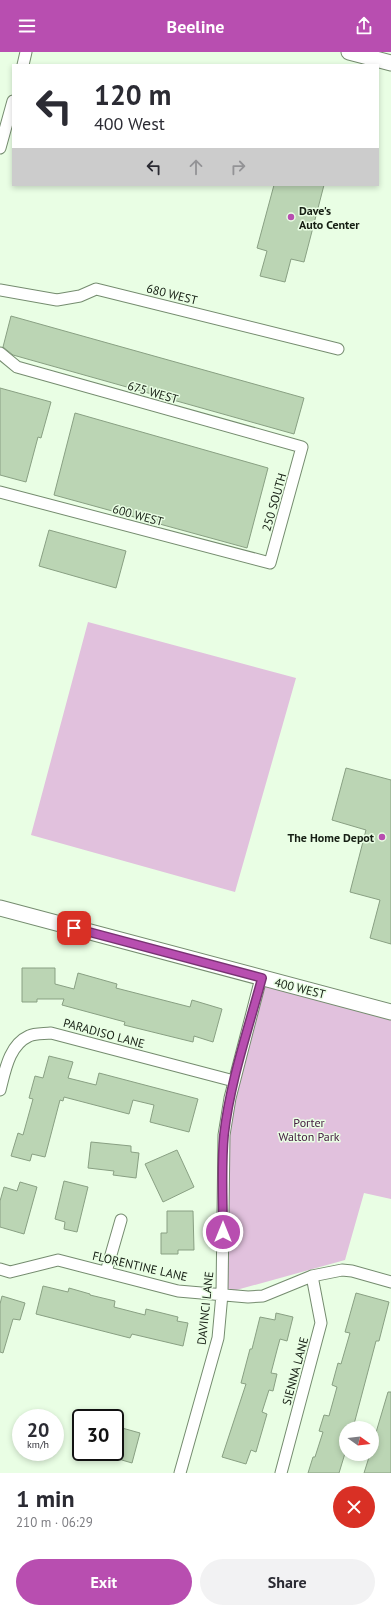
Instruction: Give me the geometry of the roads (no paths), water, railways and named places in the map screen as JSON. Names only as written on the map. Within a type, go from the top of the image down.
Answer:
[{"type":"main road","points":[[349,52],[391,63]]},
{"type":"main road","name":"400 WEST","points":[[0,908],[391,1012]]},
{"type":"street","points":[[23,64],[26,52]]},
{"type":"street","points":[[0,148],[12,104]]},
{"type":"street","name":"680 WEST","points":[[0,290],[57,300],[80,296],[96,289],[338,349]]},
{"type":"street","name":"675 WEST","points":[[0,353],[17,367],[302,448]]},
{"type":"street","name":"250 SOUTH","points":[[270,563],[302,448]]},
{"type":"street","name":"600 WEST","points":[[0,492],[270,563]]},
{"type":"street","name":"DAVINCI LANE","points":[[181,1473],[218,1338],[222,1294],[224,1135],[234,1081],[262,978]]},
{"type":"street","name":"PARADISO LANE","points":[[0,1090],[6,1067],[14,1047],[30,1036],[51,1033],[234,1081]]},
{"type":"street","points":[[106,1272],[121,1220]]},
{"type":"street","name":"FLORENTINE LANE","points":[[0,1269],[10,1272],[58,1260],[178,1291],[248,1297],[263,1296],[312,1276],[342,1270],[352,1271],[391,1282]]},
{"type":"street","name":"SIENNA LANE","points":[[281,1473],[321,1323],[312,1276]]},
{"type":"place","name":"Dave's Auto Center","points":[[291,217]]},
{"type":"place","name":"The Home Depot","points":[[382,837]]},
{"type":"park label","name":"Porter Walton Park","points":[[309,1129]]}]
